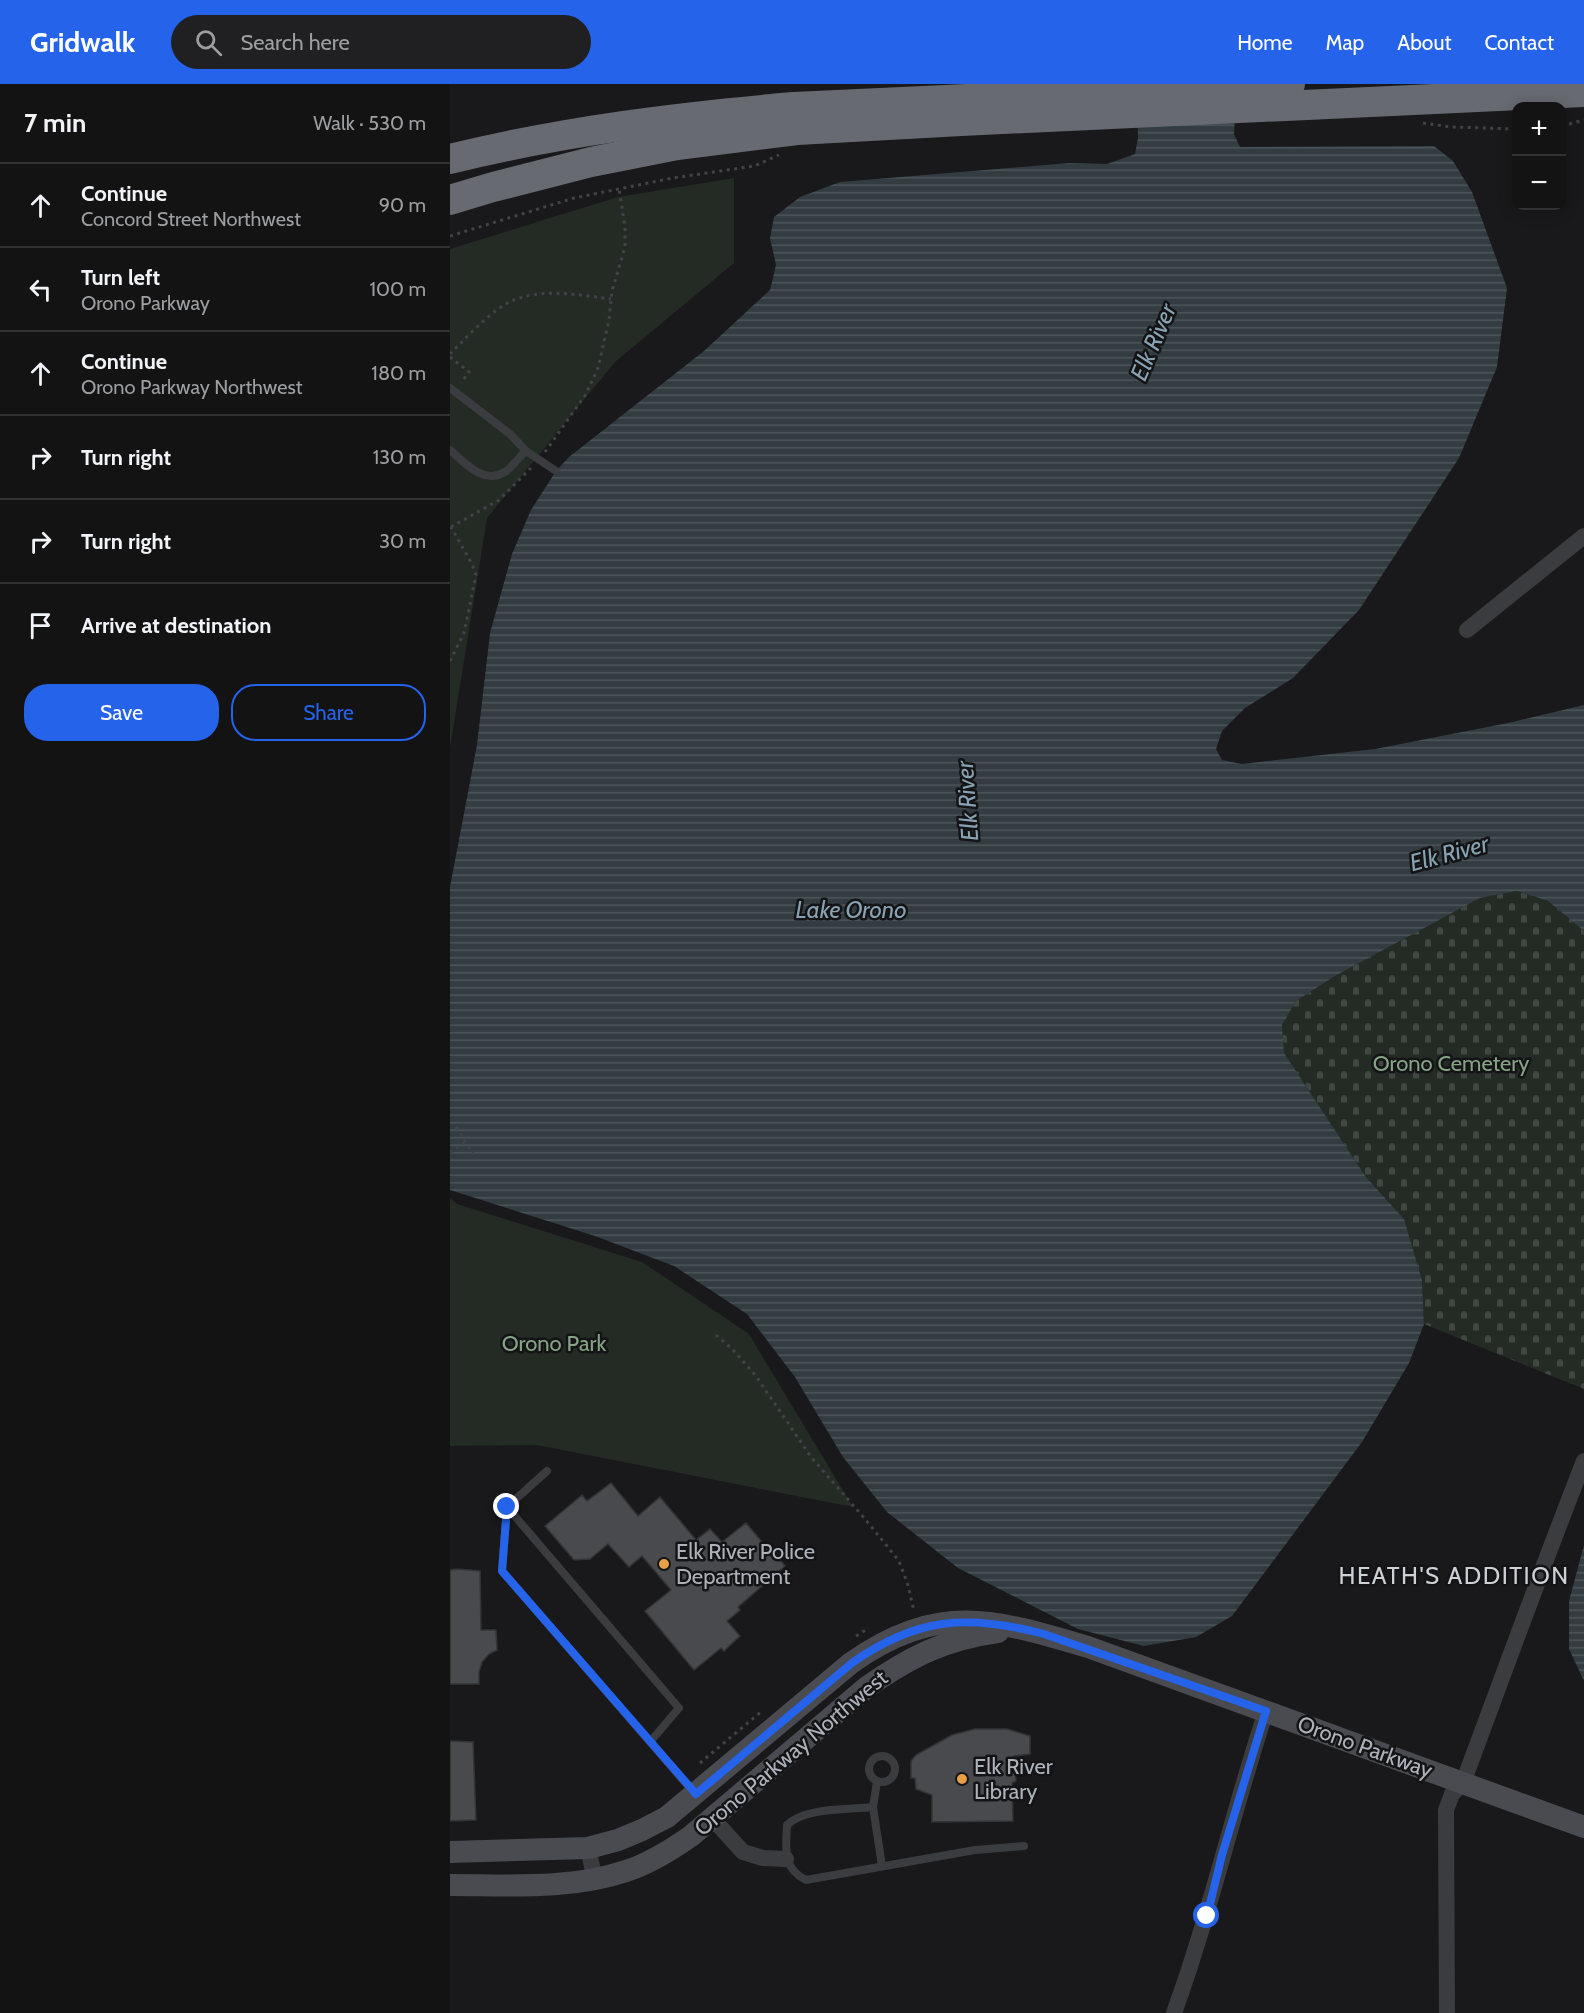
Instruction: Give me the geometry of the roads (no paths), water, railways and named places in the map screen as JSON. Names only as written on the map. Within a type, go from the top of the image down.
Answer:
[{"type":"highway","points":[[1250,98],[1290,84]]},
{"type":"highway","points":[[450,159],[539,138],[602,128],[731,112],[806,107],[1107,104],[1250,98],[1584,92]]},
{"type":"highway","points":[[450,200],[591,162],[677,145],[742,136],[1107,104]]},
{"type":"street","points":[[1467,630],[1584,536]]},
{"type":"street","points":[[1447,2013],[1446,1810],[1452,1794],[1463,1783],[1541,1570],[1584,1461]]},
{"type":"street","name":"Orono Parkway Northwest","points":[[450,1852],[588,1848],[618,1840],[642,1830],[667,1817],[689,1786],[852,1663],[894,1637],[917,1628],[966,1621],[1013,1626],[1044,1634]]},
{"type":"street","name":"Orono Parkway Northwest","points":[[450,1885],[547,1884],[595,1880],[627,1871],[667,1852],[712,1818],[867,1687],[913,1658],[948,1642],[974,1635],[999,1632],[1044,1634]]},
{"type":"street","name":"Orono Parkway","points":[[1044,1634],[1266,1711],[1584,1827]]},
{"type":"street","points":[[1174,2013],[1207,1916],[1222,1855],[1266,1711]]},
{"type":"street","points":[[712,1818],[743,1852],[763,1858],[786,1859]]},
{"type":"street","points":[[588,1848],[595,1880]]},
{"type":"lane","points":[[450,388],[510,434],[526,451],[556,471]]},
{"type":"lane","points":[[450,450],[475,472],[490,477],[505,472],[526,451]]},
{"type":"lane","points":[[547,1471],[507,1507],[502,1571],[689,1786]]},
{"type":"lane","points":[[507,1507],[679,1708],[650,1742]]},
{"type":"lane","points":[[878,1782],[873,1807],[882,1866]]},
{"type":"lane","points":[[873,1807],[812,1813],[795,1817],[787,1825],[786,1859],[796,1875],[806,1880],[975,1850],[1024,1846]]},
{"type":"water","name":"Lake Orono","points":[[1137,84],[1237,84],[1234,134],[1240,147],[1434,146],[1453,161],[1472,192],[1507,288],[1497,367],[1459,458],[1359,610],[1293,678],[1245,708],[1222,731],[1216,749],[1222,760],[1242,764],[1375,749],[1508,723],[1584,705],[1584,931],[1548,901],[1517,891],[1480,898],[1335,976],[1296,1001],[1282,1025],[1284,1053],[1366,1177],[1404,1219],[1422,1280],[1424,1324],[1409,1363],[1362,1442],[1232,1616],[1196,1637],[1144,1646],[1078,1629],[958,1568],[887,1512],[843,1457],[795,1377],[747,1314],[674,1266],[595,1236],[450,1190],[450,887],[477,745],[490,633],[512,554],[531,510],[556,471],[569,457],[704,351],[770,290],[776,265],[770,238],[774,217],[800,197],[840,182],[1069,163],[1107,164],[1135,154],[1138,138]]},
{"type":"water","points":[[1584,1545],[1584,1681],[1569,1649],[1569,1601]]},
{"type":"place","name":"Elk River Police Department","points":[[664,1564]]},
{"type":"place","name":"Elk River Library","points":[[962,1779]]},
{"type":"district","name":"HEATH'S ADDITION","points":[[1454,1575]]},
{"type":"water label","name":"Elk River","points":[[1153,342]]},
{"type":"water label","name":"Elk River","points":[[967,801]]},
{"type":"water label","name":"Elk River","points":[[1449,853]]},
{"type":"park label","name":"Orono Cemetery","points":[[1451,1063]]},
{"type":"park label","name":"Orono Park","points":[[554,1343]]}]
